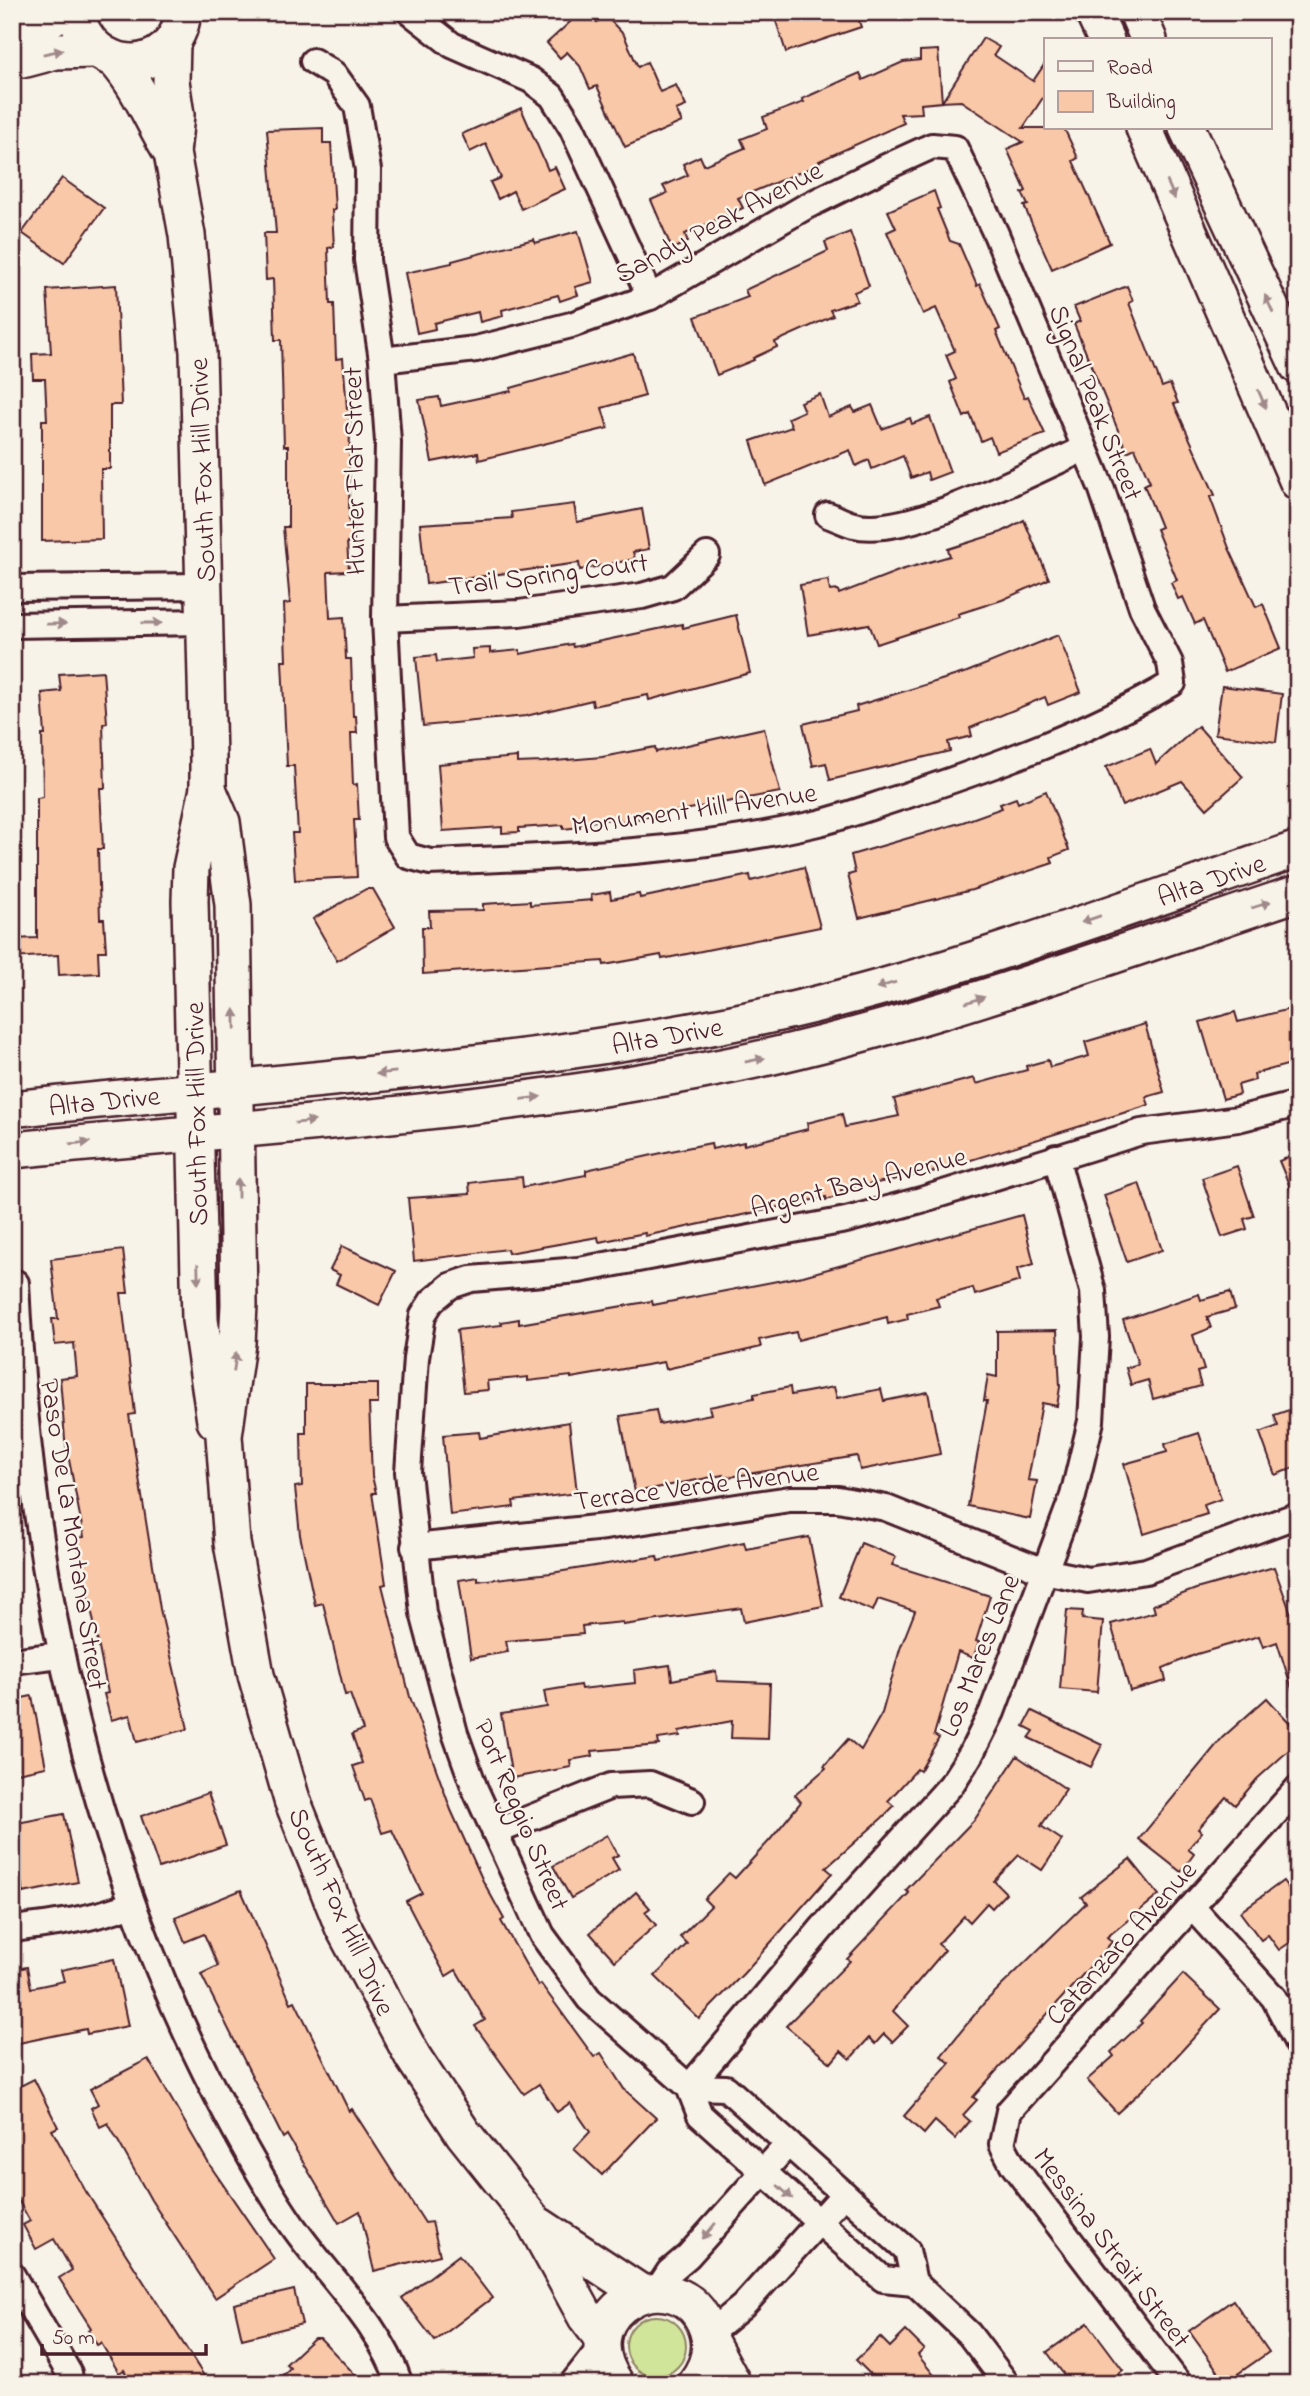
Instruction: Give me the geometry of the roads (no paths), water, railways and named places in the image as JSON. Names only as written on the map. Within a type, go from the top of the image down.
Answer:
[{"type":"street","points":[[12,42],[61,12]]},
{"type":"street","name":"South Fox Hill Drive","points":[[76,12],[82,33],[139,89],[151,120],[172,153]]},
{"type":"street","points":[[410,12],[452,45],[531,80],[552,96],[572,128],[650,297]]},
{"type":"street","points":[[1093,12],[1104,38]]},
{"type":"street","points":[[1137,12],[1148,38]]},
{"type":"street","points":[[12,58],[26,59],[56,51],[105,55],[129,63],[153,58],[182,22]]},
{"type":"street","name":"South Fox Hill Drive","points":[[182,22],[171,81],[176,115],[172,153],[187,235],[195,311],[208,789],[191,868],[200,1320],[214,1420],[224,1436]]},
{"type":"street","name":"Hunter Flat Street","points":[[313,61],[334,74],[357,106],[368,170],[367,260],[382,360],[388,442],[385,619],[396,837],[408,856]]},
{"type":"street","points":[[1145,130],[1298,482]]},
{"type":"street","points":[[1188,130],[1298,366]]},
{"type":"street","name":"Sandy Peak Avenue","points":[[382,360],[476,349],[571,325],[650,297],[805,207],[886,167],[932,146],[955,148]]},
{"type":"street","name":"Signal Peak Street","points":[[955,148],[996,234],[1101,487],[1142,608],[1170,663],[1173,683]]},
{"type":"street","points":[[828,515],[855,526],[881,526],[917,520],[1084,449]]},
{"type":"street","name":"Trail Spring Court","points":[[385,619],[519,613],[642,596],[673,587],[707,555]]},
{"type":"street","points":[[12,588],[204,586]]},
{"type":"street","points":[[12,625],[205,622]]},
{"type":"street","name":"Monument Hill Avenue","points":[[408,856],[430,862],[569,856],[688,845],[815,824],[970,775],[1133,707],[1173,683]]},
{"type":"street","name":"South Fox Hill Drive","points":[[208,789],[222,822],[233,905],[237,1343],[224,1436],[232,1543],[246,1627],[267,1719],[306,1838],[343,1927],[412,2057],[463,2133],[534,2222],[601,2342],[607,2371],[616,2384]]},
{"type":"street","name":"Alta Drive","points":[[12,1109],[567,1052],[765,1017],[964,961],[1298,849]]},
{"type":"street","name":"Alta Drive","points":[[12,1150],[567,1094],[765,1058],[956,1006],[1298,893]]},
{"type":"street","name":"Argent Bay Avenue","points":[[432,1301],[450,1286],[471,1279],[579,1270],[846,1220],[921,1200],[1140,1132],[1238,1119],[1298,1104]]},
{"type":"street","name":"Los Mares Lane","points":[[689,2087],[823,1927],[951,1785],[971,1754],[992,1712],[1073,1496],[1084,1456],[1095,1381],[1093,1291],[1056,1157]]},
{"type":"street","name":"Paso De La Montana Street","points":[[16,1283],[16,1375],[51,1609],[74,1718],[108,1840],[186,2034],[235,2131],[290,2222],[380,2341],[400,2384]]},
{"type":"street","name":"Port Reggio Street","points":[[432,1301],[423,1315],[413,1396],[408,1472],[423,1613],[437,1673],[475,1789],[542,1935],[589,1999],[689,2087],[700,2116],[883,2279],[914,2282]]},
{"type":"street","name":"Terrace Verde Avenue","points":[[414,1547],[605,1527],[790,1499],[838,1499],[886,1508],[1044,1570],[1088,1580],[1119,1578],[1146,1571],[1298,1515]]},
{"type":"street","points":[[12,1661],[61,1655]]},
{"type":"street","points":[[495,1832],[611,1786],[650,1784],[692,1801]]},
{"type":"street","name":"Catanzaro Avenue","points":[[1002,2144],[1009,2111],[1298,1788]]},
{"type":"street","points":[[12,1929],[74,1922],[102,1916],[132,1904]]},
{"type":"street","points":[[1192,1907],[1274,1998],[1298,2044]]},
{"type":"street","points":[[689,2087],[726,2088],[907,2250],[914,2282],[969,2334],[1007,2384]]},
{"type":"street","points":[[572,2384],[601,2342],[616,2309],[649,2293],[688,2256],[788,2144]]},
{"type":"street","name":"Messina Strait Street","points":[[1002,2144],[1013,2165],[1178,2384]]},
{"type":"street","points":[[695,2384],[704,2372],[710,2338],[743,2306],[844,2194]]},
{"type":"street","name":"South Fox Hill Drive","points":[[534,2222],[649,2293],[683,2299],[696,2309],[710,2338]]},
{"type":"street","points":[[12,2275],[69,2373],[71,2384]]},
{"type":"street","points":[[710,2338],[733,2384]]}]
